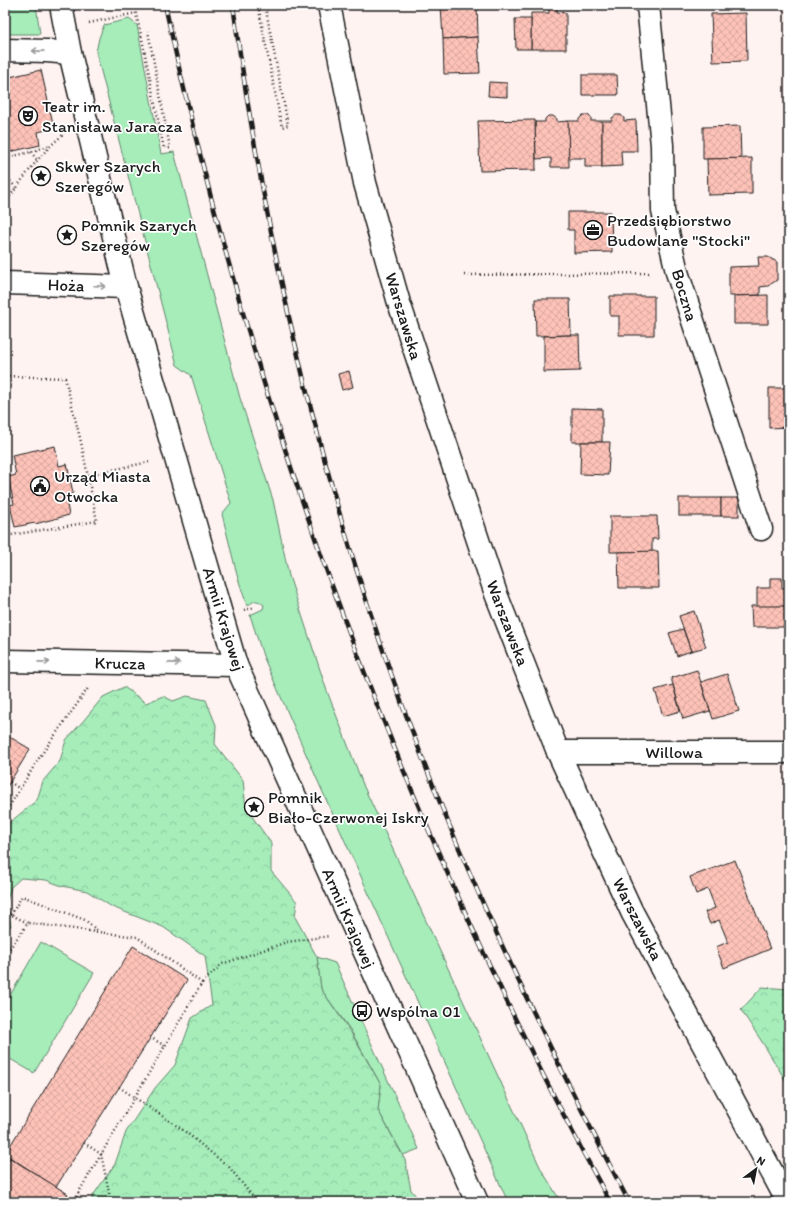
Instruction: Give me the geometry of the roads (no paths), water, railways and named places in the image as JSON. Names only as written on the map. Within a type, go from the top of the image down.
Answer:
[{"type":"street","name":"Armii Krajowej","points":[[61,5],[70,53],[126,288],[236,664],[309,830],[477,1202]]},
{"type":"street","name":"Warszawska","points":[[329,5],[365,183],[399,303],[496,594],[558,752],[632,912],[788,1202]]},
{"type":"street","name":"Boczna","points":[[648,5],[662,145],[663,210],[677,272],[760,528]]},
{"type":"street","points":[[5,50],[70,53]]},
{"type":"street","name":"Hoża","points":[[5,283],[126,288]]},
{"type":"street","name":"Krucza","points":[[5,661],[236,664]]},
{"type":"street","name":"Willowa","points":[[558,752],[789,752]]},
{"type":"railway","points":[[165,5],[202,161],[244,315],[291,468],[344,620],[403,769],[467,916],[536,1060],[610,1202]]},
{"type":"railway","points":[[233,5],[265,202],[285,299],[333,492],[362,587],[394,682],[429,775],[474,884],[523,992],[629,1202]]},
{"type":"place","name":"Teatr im. Stanisława Jaracza","points":[[28,116]]},
{"type":"place","name":"Skwer Szarych Szeregów","points":[[41,176]]},
{"type":"place","name":"Przedsiębiorstwo Budowlane \"Stocki\"","points":[[593,230]]},
{"type":"place","name":"Pomnik Szarych Szeregów","points":[[67,235]]},
{"type":"place","name":"Urząd Miasta Otwocka","points":[[40,486]]},
{"type":"place","name":"Pomnik Biało-Czerwonej Iskry","points":[[254,807]]},
{"type":"place","name":"Wspólna 01","points":[[362,1011]]}]
